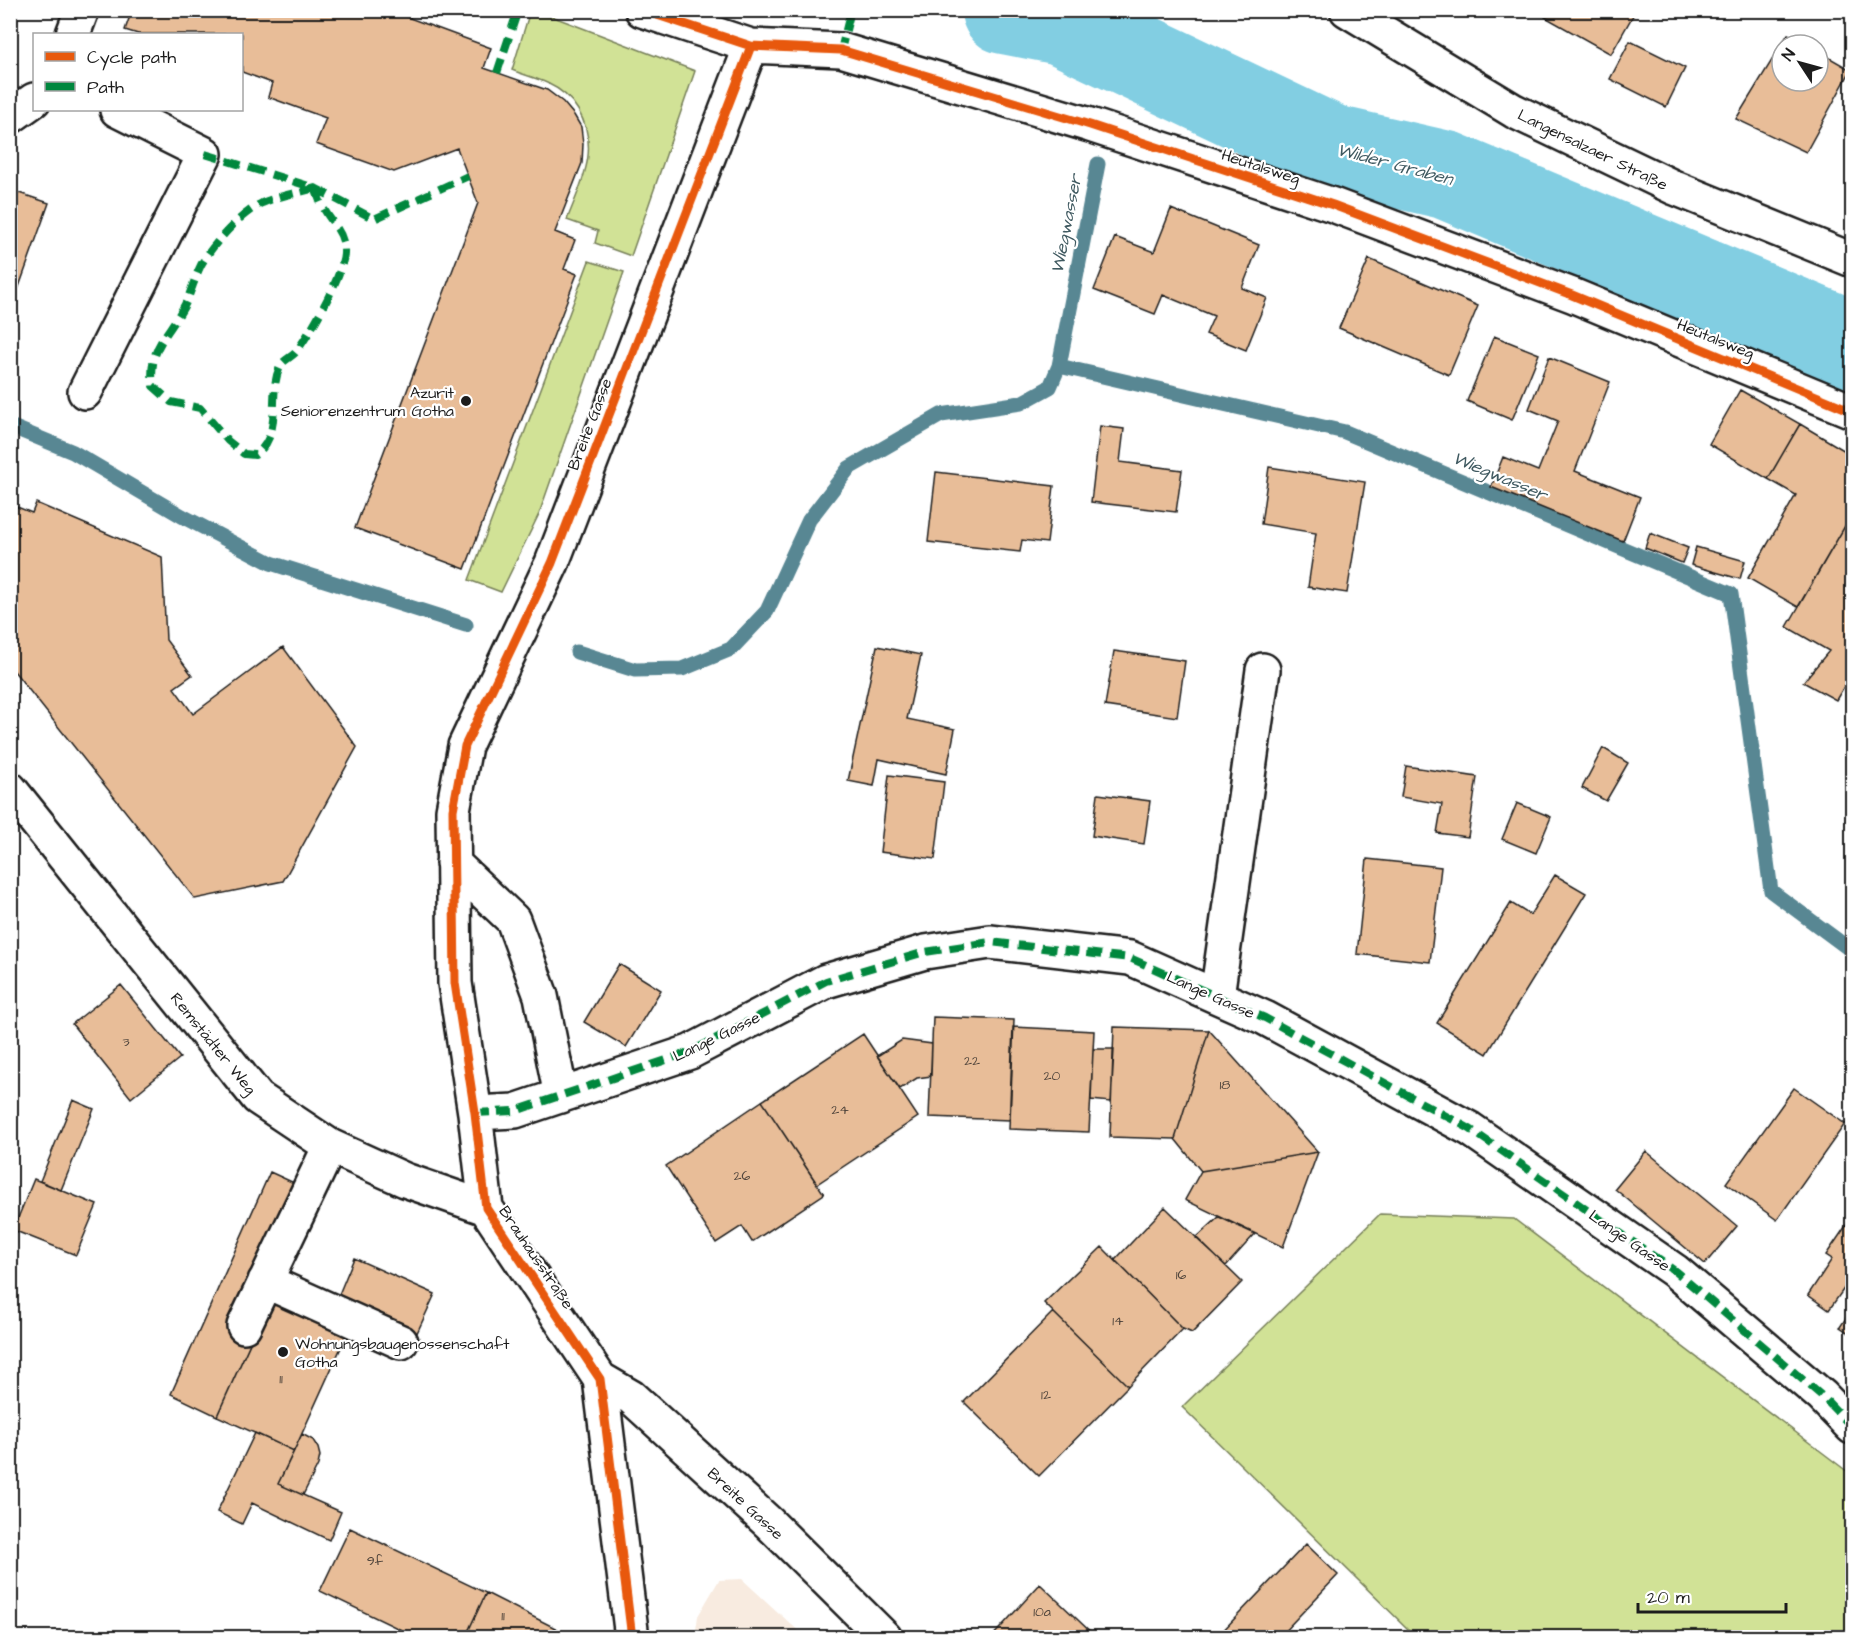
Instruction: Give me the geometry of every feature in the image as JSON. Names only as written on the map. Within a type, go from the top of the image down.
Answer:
[{"type":"street","points":[[73,33],[82,10]]},
{"type":"street","name":"Heutalsweg","points":[[642,10],[751,46],[841,50],[1089,125],[1311,198],[1572,296],[1852,411]]},
{"type":"street","name":"Langensalzaer Straße","points":[[1347,10],[1514,111],[1675,188],[1852,260]]},
{"type":"street","name":"Breite Gasse","points":[[453,810],[465,746],[552,563],[751,46]]},
{"type":"street","points":[[10,117],[33,101]]},
{"type":"street","points":[[85,392],[205,154],[119,111]]},
{"type":"street","points":[[1217,996],[1263,670]]},
{"type":"street","name":"Remstädter Weg","points":[[10,789],[258,1098],[330,1146],[405,1180],[486,1208]]},
{"type":"street","name":"Brauhausstraße","points":[[453,810],[455,983],[475,1113],[486,1208],[600,1379],[632,1638]]},
{"type":"street","points":[[453,863],[513,920],[541,996],[561,1096]]},
{"type":"street","name":"Lange Gasse","points":[[475,1113],[516,1111],[690,1052],[826,981],[925,952],[990,942],[1130,958],[1265,1018],[1470,1129],[1675,1271],[1822,1396],[1852,1427]]},
{"type":"street","points":[[244,1326],[330,1146]]},
{"type":"street","points":[[265,1281],[401,1342]]},
{"type":"street","name":"Breite Gasse","points":[[600,1379],[631,1397],[769,1523],[885,1638]]},
{"type":"shaded area","points":[[742,1579],[805,1637],[695,1637],[698,1616],[719,1580]]},
{"type":"green space","points":[[530,11],[538,11],[695,71],[631,256],[595,243],[598,231],[567,220],[586,166],[588,138],[585,124],[578,110],[561,91],[547,83],[512,70]]},
{"type":"green space","points":[[589,261],[624,272],[539,514],[501,592],[469,580]]},
{"type":"green space","points":[[1380,1214],[1514,1219],[1852,1475],[1852,1637],[1410,1637],[1413,1634],[1182,1407]]},
{"type":"building","name":"Azurit Seniorenzentrum Gotha","points":[[132,10],[388,10],[491,48],[484,68],[547,90],[563,102],[574,115],[581,127],[582,163],[555,232],[575,240],[564,269],[577,274],[465,569],[355,528],[478,203],[457,148],[394,172],[316,144],[326,118],[268,97],[272,83],[243,72],[243,33],[135,33],[125,30]]},
{"type":"building","points":[[1549,10],[1636,10],[1611,54],[1545,17]]},
{"type":"building","points":[[1630,41],[1685,68],[1666,107],[1610,79]]},
{"type":"building","points":[[1830,58],[1851,70],[1806,152],[1736,119],[1770,63],[1770,93],[1830,93]]},
{"type":"building","points":[[10,190],[49,203],[15,298],[10,296]]},
{"type":"building","points":[[1171,209],[1259,245],[1242,288],[1267,298],[1246,350],[1206,334],[1214,316],[1163,295],[1155,314],[1094,290],[1115,237],[1154,252]]},
{"type":"building","points":[[1369,259],[1478,306],[1449,375],[1339,328]]},
{"type":"building","points":[[1494,336],[1539,354],[1512,420],[1467,401]]},
{"type":"building","points":[[1549,357],[1610,382],[1575,471],[1640,497],[1623,541],[1491,487],[1503,457],[1538,471],[1558,421],[1529,409]]},
{"type":"building","points":[[1740,390],[1800,424],[1768,479],[1709,444]]},
{"type":"building","points":[[1800,424],[1852,455],[1852,514],[1798,607],[1748,578],[1796,495],[1768,479]]},
{"type":"building","points":[[1100,426],[1124,429],[1120,462],[1182,470],[1176,512],[1091,502]]},
{"type":"building","points":[[1269,467],[1365,482],[1347,593],[1308,587],[1316,533],[1261,524]]},
{"type":"building","points":[[936,472],[1054,486],[1047,543],[1022,540],[1020,552],[928,542]]},
{"type":"building","points":[[36,503],[162,557],[166,640],[192,675],[174,688],[193,714],[283,647],[357,747],[283,881],[195,899],[10,666],[10,504],[32,513]]},
{"type":"building","points":[[1852,514],[1852,689],[1845,685],[1836,700],[1803,682],[1829,651],[1787,627]]},
{"type":"building","points":[[1650,533],[1688,548],[1682,563],[1645,548]]},
{"type":"building","points":[[1696,547],[1745,561],[1740,579],[1691,565]]},
{"type":"building","points":[[877,646],[921,655],[907,719],[955,729],[946,774],[879,759],[874,786],[848,781]]},
{"type":"building","points":[[1114,651],[1185,661],[1177,717],[1105,706]]},
{"type":"building","points":[[1603,748],[1628,763],[1606,801],[1582,788]]},
{"type":"building","points":[[1406,766],[1477,777],[1468,837],[1437,833],[1442,804],[1401,797]]},
{"type":"building","points":[[889,775],[944,782],[935,859],[880,852]]},
{"type":"building","points":[[1098,794],[1150,801],[1144,844],[1092,836]]},
{"type":"building","points":[[1517,803],[1551,817],[1536,853],[1502,839]]},
{"type":"building","points":[[1367,859],[1441,867],[1430,962],[1357,954]]},
{"type":"building","points":[[1555,875],[1586,893],[1487,1054],[1437,1023],[1511,903],[1530,915]]},
{"type":"building","points":[[619,964],[661,990],[626,1047],[584,1022]]},
{"type":"building","points":[[121,985],[180,1058],[131,1098],[72,1024]]},
{"type":"building","points":[[933,1017],[1014,1020],[1010,1120],[929,1117]]},
{"type":"building","points":[[1013,1027],[1094,1031],[1089,1132],[1009,1129]]},
{"type":"building","points":[[1114,1027],[1209,1030],[1175,1139],[1110,1137]]},
{"type":"building","points":[[1209,1030],[1318,1152],[1201,1171],[1175,1139]]},
{"type":"building","points":[[863,1034],[918,1117],[817,1184],[762,1101]]},
{"type":"building","points":[[902,1040],[932,1044],[931,1076],[917,1078],[900,1089],[877,1056]]},
{"type":"building","points":[[1093,1049],[1114,1049],[1111,1102],[1091,1100]]},
{"type":"building","points":[[1794,1088],[1845,1124],[1777,1220],[1726,1183]]},
{"type":"building","points":[[73,1100],[94,1109],[61,1190],[40,1181]]},
{"type":"building","points":[[762,1101],[824,1194],[752,1242],[742,1226],[716,1243],[666,1166]]},
{"type":"building","points":[[1646,1151],[1737,1226],[1705,1264],[1615,1189]]},
{"type":"building","points":[[1318,1152],[1283,1247],[1185,1200],[1201,1171]]},
{"type":"building","points":[[270,1172],[294,1183],[252,1339],[217,1416],[171,1394]]},
{"type":"building","points":[[34,1179],[97,1205],[76,1255],[13,1230]]},
{"type":"building","points":[[1165,1207],[1242,1282],[1192,1333],[1183,1329],[1115,1260]]},
{"type":"building","points":[[1219,1217],[1255,1234],[1226,1266],[1196,1238]]},
{"type":"building","points":[[1852,1217],[1852,1277],[1829,1310],[1808,1295],[1832,1259],[1826,1255]]},
{"type":"building","points":[[1102,1247],[1183,1329],[1128,1386],[1044,1303]]},
{"type":"building","points":[[354,1258],[435,1294],[416,1335],[337,1299]]},
{"type":"building","points":[[271,1297],[348,1332],[294,1451],[217,1416]]},
{"type":"building","points":[[1852,1309],[1852,1335],[1840,1327]]},
{"type":"building","points":[[1053,1312],[1128,1386],[1039,1476],[964,1402]]},
{"type":"building","points":[[255,1433],[294,1451],[278,1484],[341,1512],[329,1540],[252,1503],[242,1524],[217,1512]]},
{"type":"building","points":[[302,1434],[313,1440],[320,1456],[303,1495],[278,1484]]},
{"type":"building","points":[[350,1528],[486,1593],[465,1638],[418,1638],[320,1591]]},
{"type":"building","points":[[1306,1544],[1338,1575],[1278,1638],[1216,1638]]},
{"type":"building","points":[[1040,1584],[1097,1638],[991,1638]]},
{"type":"building","points":[[486,1593],[575,1638],[465,1638]]},
{"type":"waterway","name":"Wilder Graben","points":[[1005,10],[1062,21],[1332,149],[1446,175],[1852,345]]},
{"type":"waterway","name":"Wiegwasser","points":[[1098,164],[1059,366],[1345,432],[1731,594],[1771,891],[1852,951]]},
{"type":"waterway","points":[[577,652],[635,670],[682,669],[731,649],[767,611],[809,520],[849,468],[941,415],[1021,403],[1050,387],[1059,366]]},
{"type":"waterway","points":[[10,426],[73,452],[182,516],[271,563],[466,625]]},
{"type":"marked path","points":[[497,73],[518,10]]},
{"type":"marked path","points":[[844,51],[841,50],[851,10]]},
{"type":"marked path","points":[[205,154],[315,188],[374,219],[468,176]]},
{"type":"marked path","points":[[315,188],[323,207],[343,240],[342,264],[332,290],[308,333],[295,353],[281,365],[275,388],[270,436],[255,455],[244,454],[228,441],[200,408],[171,402],[153,386],[153,362],[160,344],[186,303],[201,265],[228,230],[245,214],[262,203],[315,188]]},
{"type":"marked path","points":[[475,1113],[515,1111],[690,1052],[826,981],[925,952],[990,942],[1130,958],[1265,1018],[1470,1129],[1675,1271],[1822,1396],[1852,1427]]},
{"type":"cycle path","points":[[642,10],[751,46],[841,50],[1090,125],[1333,205],[1572,295],[1852,411]]},
{"type":"cycle path","points":[[632,1638],[600,1379],[486,1208],[475,1113],[455,983],[453,810],[465,746],[552,563],[751,46]]},
{"type":"place","name":"Azurit Seniorenzentrum Gotha","points":[[466,401]]},
{"type":"place","name":"Wohnungsbaugenossenschaft Gotha","points":[[283,1352]]}]
